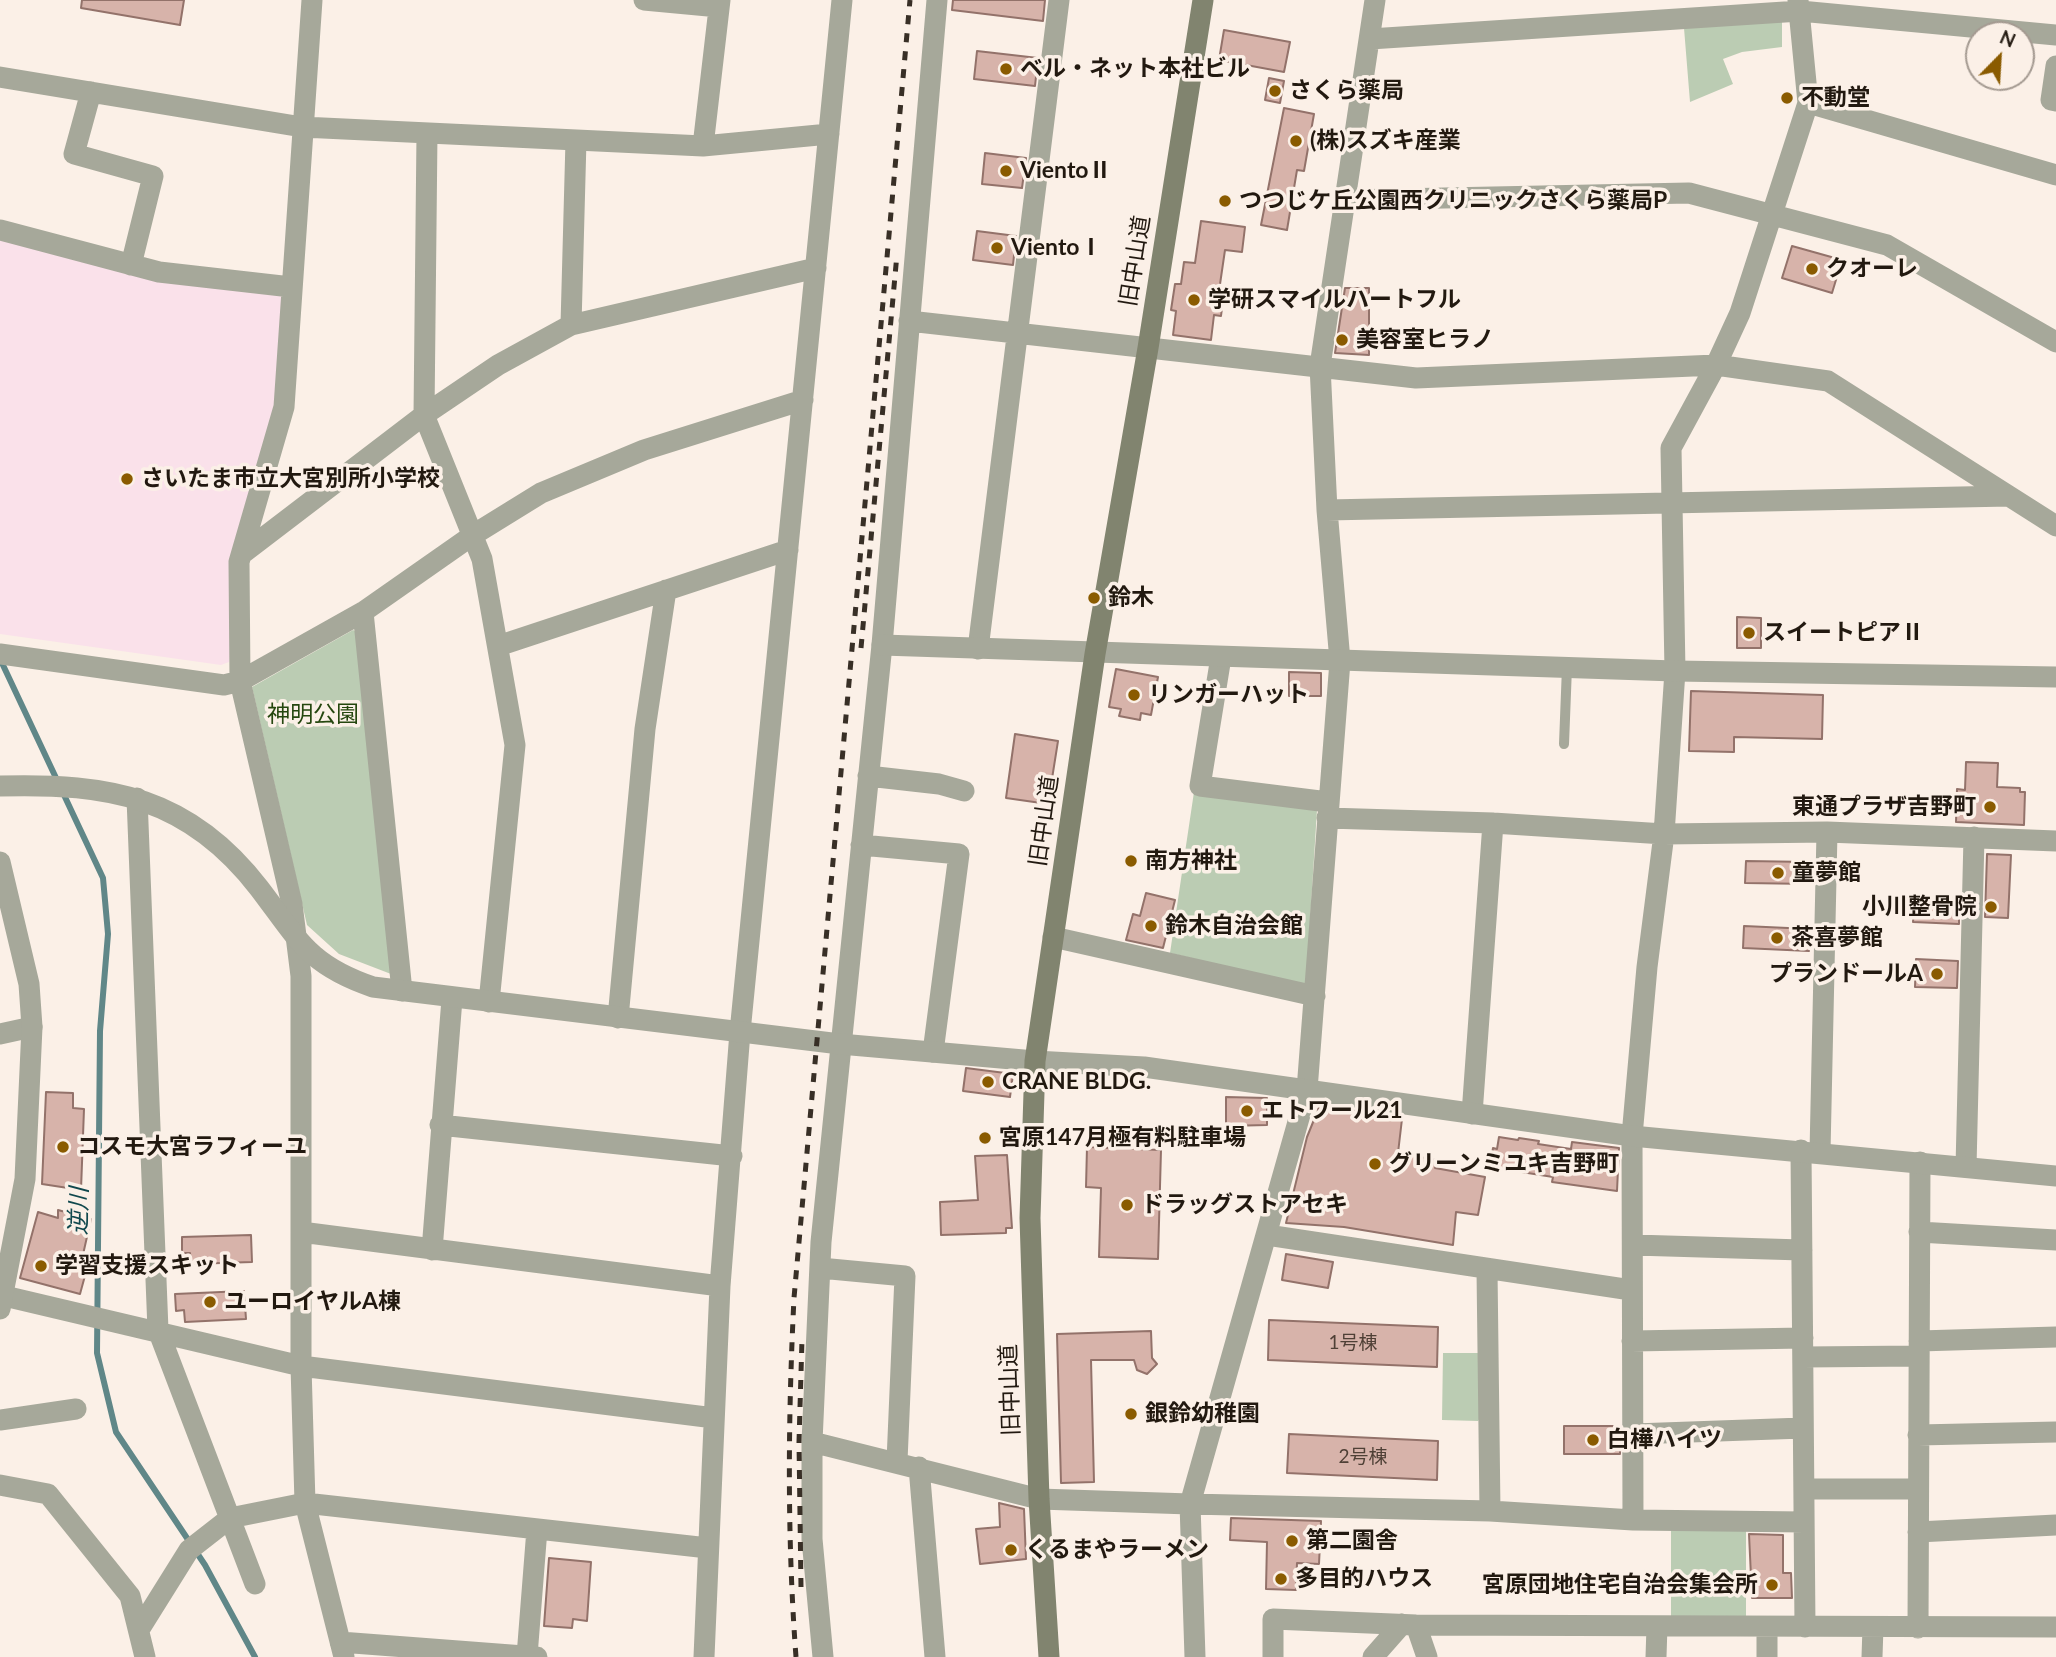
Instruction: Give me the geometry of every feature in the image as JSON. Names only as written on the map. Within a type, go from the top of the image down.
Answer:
[{"type":"main road","name":"旧中山道","points":[[1049,1657],[1039,1499],[1030,1218],[1035,1061],[1095,654],[1148,348],[1203,0]]},
{"type":"street","points":[[312,0],[284,407],[239,562],[240,681],[292,904],[301,976],[300,1366],[305,1503],[342,1649],[537,1657]]},
{"type":"street","points":[[644,0],[720,4],[703,146]]},
{"type":"street","points":[[704,1657],[720,1286],[740,1032],[842,0]]},
{"type":"street","points":[[823,1657],[812,1539],[812,1442],[820,1268],[840,1044],[882,645],[937,0]]},
{"type":"street","points":[[978,649],[1059,0]]},
{"type":"street","points":[[1195,1657],[1190,1504],[1307,1090],[1340,660],[1326,510],[1320,366],[1375,0]]},
{"type":"street","points":[[1370,39],[1799,6],[2056,35]]},
{"type":"street","points":[[1633,1520],[1632,1136],[1647,967],[1664,834],[1675,671],[1671,447],[1716,365],[1740,313],[1808,103],[1799,6]]},
{"type":"street","points":[[2056,66],[2052,100],[2056,101]]},
{"type":"street","points":[[0,76],[302,127],[703,146],[829,134]]},
{"type":"street","points":[[91,92],[74,154],[153,176],[131,265]]},
{"type":"street","points":[[1808,103],[2056,175]]},
{"type":"street","points":[[427,133],[424,415],[482,559],[515,745],[489,1002]]},
{"type":"street","points":[[571,325],[576,140]]},
{"type":"street","points":[[1346,200],[1689,193],[1887,245],[2056,342]]},
{"type":"street","points":[[0,230],[159,272],[291,287]]},
{"type":"street","points":[[242,554],[424,415],[498,365],[571,325],[816,268]]},
{"type":"street","points":[[909,321],[1416,378],[1716,365],[1828,381],[2056,526]]},
{"type":"street","points":[[0,654],[224,685],[240,681],[363,612],[472,535],[541,493],[644,450],[803,400]]},
{"type":"street","points":[[1326,510],[2009,496]]},
{"type":"street","points":[[498,646],[789,550]]},
{"type":"street","points":[[618,1018],[645,729],[666,590]]},
{"type":"street","points":[[363,612],[402,991]]},
{"type":"street","points":[[882,645],[1675,671],[2056,677]]},
{"type":"street","points":[[1221,657],[1200,786],[1328,810],[1664,834],[1827,832],[2056,841]]},
{"type":"street","points":[[868,776],[939,784],[964,791]]},
{"type":"street","points":[[0,786],[74,786],[137,797],[166,808],[224,846],[310,956],[351,979],[402,991],[840,1044],[1035,1061],[1144,1067],[1632,1136],[2056,1176]]},
{"type":"street","points":[[137,797],[158,1330],[255,1584]]},
{"type":"street","points":[[1472,1114],[1493,823]]},
{"type":"street","points":[[1805,1627],[1802,1250],[1811,1151],[1827,832]]},
{"type":"street","points":[[1966,1167],[1974,838]]},
{"type":"street","points":[[861,845],[959,854],[933,1052]]},
{"type":"street","points":[[0,862],[30,984],[32,1027],[25,1179],[1,1300],[158,1330],[300,1366],[714,1418]]},
{"type":"street","points":[[1053,937],[1315,996]]},
{"type":"street","points":[[432,1250],[452,999]]},
{"type":"street","points":[[0,1034],[32,1027]]},
{"type":"street","points":[[440,1125],[732,1156]]},
{"type":"street","points":[[1917,1628],[1920,1162]]},
{"type":"street","points":[[301,1232],[720,1286]]},
{"type":"street","points":[[1919,1232],[2056,1240]]},
{"type":"street","points":[[1266,1235],[1631,1290]]},
{"type":"street","points":[[1634,1245],[1802,1250]]},
{"type":"street","points":[[820,1268],[905,1276],[897,1461]]},
{"type":"street","points":[[1487,1270],[1490,1511]]},
{"type":"street","points":[[1632,1341],[1919,1348],[2056,1337]]},
{"type":"street","points":[[0,1420],[76,1409]]},
{"type":"street","points":[[1634,1434],[1803,1427]]},
{"type":"street","points":[[1919,1435],[2056,1432]]},
{"type":"street","points":[[812,1442],[919,1466],[1039,1499],[1490,1511],[1633,1520],[1804,1522]]},
{"type":"street","points":[[919,1466],[935,1657]]},
{"type":"street","points":[[0,1485],[48,1494],[131,1596],[145,1657]]},
{"type":"street","points":[[1804,1489],[1918,1489]]},
{"type":"street","points":[[139,1630],[195,1545],[230,1518],[305,1503],[708,1548]]},
{"type":"street","points":[[1918,1532],[2056,1525]]},
{"type":"street","points":[[527,1656],[537,1529]]},
{"type":"street","points":[[1273,1657],[1273,1619],[1409,1625],[2056,1627]]},
{"type":"street","points":[[1373,1657],[1409,1625]]},
{"type":"street","points":[[1409,1625],[1427,1657]]},
{"type":"street","points":[[1657,1626],[1657,1657]]},
{"type":"street","points":[[1767,1627],[1767,1657]]},
{"type":"street","points":[[1872,1657],[1873,1628]]},
{"type":"lane","points":[[1564,744],[1567,667]]},
{"type":"shaded area","name":"さいたま市立大宮別所小学校","points":[[0,238],[276,292],[284,299],[274,407],[229,662],[221,665],[0,634]]},
{"type":"green space","points":[[1782,20],[1782,47],[1742,52],[1723,59],[1733,84],[1690,102],[1684,28]]},
{"type":"green space","name":"神明公園","points":[[353,630],[359,633],[391,974],[339,954],[307,925],[252,687]]},
{"type":"green space","points":[[1194,792],[1317,810],[1306,985],[1170,953]]},
{"type":"green space","points":[[1443,1353],[1482,1353],[1483,1414],[1478,1421],[1442,1420]]},
{"type":"green space","points":[[1671,1528],[1746,1529],[1746,1620],[1671,1620]]},
{"type":"building","points":[[82,0],[184,0],[180,25],[81,8]]},
{"type":"building","points":[[953,0],[1045,0],[1043,21],[952,10]]},
{"type":"building","points":[[1224,30],[1290,42],[1284,72],[1219,60]]},
{"type":"building","name":"ベル・ネット本社ビル","points":[[977,51],[1038,58],[1035,86],[974,79]]},
{"type":"building","points":[[1269,78],[1284,81],[1280,103],[1265,100]]},
{"type":"building","points":[[1284,108],[1314,114],[1304,171],[1297,170],[1287,230],[1261,225]]},
{"type":"building","name":"VientoⅡ","points":[[985,153],[1026,158],[1022,188],[982,184]]},
{"type":"building","points":[[1201,221],[1245,227],[1242,252],[1225,250],[1219,291],[1224,292],[1221,316],[1214,315],[1211,340],[1173,335],[1176,311],[1171,310],[1175,284],[1181,284],[1184,262],[1195,263]]},
{"type":"building","name":"VientoⅠ","points":[[977,231],[1016,236],[1013,265],[973,260]]},
{"type":"building","name":"クオーレ","points":[[1792,246],[1842,260],[1832,293],[1782,278]]},
{"type":"building","points":[[1345,288],[1369,288],[1369,355],[1335,353]]},
{"type":"building","name":"スイートピアⅡ","points":[[1737,617],[1761,618],[1761,648],[1737,648]]},
{"type":"building","points":[[1116,669],[1158,677],[1151,715],[1141,713],[1140,720],[1119,716],[1121,709],[1109,707]]},
{"type":"building","points":[[1289,672],[1321,673],[1321,696],[1289,696]]},
{"type":"building","points":[[1691,691],[1823,695],[1822,739],[1734,737],[1734,752],[1689,751]]},
{"type":"building","points":[[1015,734],[1058,741],[1048,804],[1006,798]]},
{"type":"building","name":"東通プラザ吉野町","points":[[1966,762],[1998,763],[1997,787],[2020,788],[2020,792],[2025,792],[2024,825],[1956,822],[1957,789],[1965,790]]},
{"type":"building","points":[[1987,854],[2011,855],[2008,918],[1985,917]]},
{"type":"building","name":"童夢館","points":[[1746,861],[1811,862],[1811,884],[1745,883]]},
{"type":"building","points":[[1146,893],[1175,900],[1163,948],[1126,940],[1133,914],[1140,916]]},
{"type":"building","points":[[1915,896],[1959,898],[1959,924],[1913,922]]},
{"type":"building","name":"茶喜夢館","points":[[1744,926],[1810,929],[1809,951],[1743,948]]},
{"type":"building","name":"プランドールA","points":[[1916,959],[1958,961],[1957,988],[1915,987]]},
{"type":"building","name":"CRANE BLDG.","points":[[966,1068],[1013,1074],[1010,1097],[963,1091]]},
{"type":"building","name":"コスモ大宮ラフィーユ","points":[[46,1092],[73,1093],[73,1108],[84,1109],[81,1190],[42,1184]]},
{"type":"building","name":"エトワール21","points":[[1226,1097],[1267,1098],[1267,1125],[1226,1126]]},
{"type":"building","points":[[1320,1105],[1402,1119],[1398,1153],[1436,1160],[1435,1168],[1485,1177],[1478,1215],[1456,1212],[1453,1245],[1344,1227],[1286,1223],[1307,1137]]},
{"type":"building","points":[[1499,1137],[1539,1141],[1538,1144],[1571,1149],[1572,1142],[1619,1148],[1617,1191],[1552,1182],[1553,1177],[1490,1167],[1493,1148],[1497,1149]]},
{"type":"building","points":[[1087,1147],[1161,1150],[1158,1259],[1099,1257],[1101,1188],[1086,1187]]},
{"type":"building","points":[[1007,1155],[1012,1228],[1006,1228],[1006,1233],[941,1235],[940,1202],[978,1200],[975,1156]]},
{"type":"building","points":[[58,1210],[91,1219],[82,1259],[89,1261],[80,1294],[20,1278],[38,1212],[58,1218]]},
{"type":"building","points":[[251,1235],[252,1262],[191,1264],[190,1253],[182,1253],[182,1237]]},
{"type":"building","points":[[1286,1254],[1333,1262],[1328,1288],[1282,1280]]},
{"type":"building","name":"ユーロイヤルA棟","points":[[244,1291],[246,1319],[185,1322],[184,1310],[176,1311],[175,1294]]},
{"type":"building","points":[[1269,1320],[1438,1327],[1437,1367],[1268,1360]]},
{"type":"building","points":[[1151,1331],[1152,1358],[1157,1364],[1147,1374],[1137,1370],[1134,1360],[1091,1360],[1094,1482],[1061,1483],[1057,1334]]},
{"type":"building","name":"白樺ハイツ","points":[[1564,1426],[1620,1426],[1620,1454],[1564,1454]]},
{"type":"building","points":[[1289,1434],[1438,1441],[1437,1480],[1287,1473]]},
{"type":"building","points":[[999,1503],[1024,1509],[1026,1559],[980,1564],[976,1529],[1000,1527]]},
{"type":"building","name":"第二園舎","points":[[1231,1518],[1321,1521],[1319,1564],[1297,1563],[1296,1590],[1266,1589],[1267,1542],[1230,1540]]},
{"type":"building","points":[[1749,1534],[1783,1535],[1783,1573],[1791,1573],[1792,1598],[1752,1598]]},
{"type":"building","points":[[549,1558],[591,1562],[587,1621],[573,1619],[572,1628],[544,1626]]},
{"type":"waterway","name":"逆川","points":[[2,663],[103,878],[108,934],[100,1031],[97,1353],[116,1432],[205,1565],[255,1657]]},
{"type":"railway","points":[[796,1657],[789,1478],[794,1298],[910,0]]},
{"type":"railway","points":[[861,648],[897,254]]},
{"type":"railway","points":[[801,1587],[799,1442],[802,1339]]},
{"type":"place","name":"ベル・ネット本社ビル","points":[[1006,69]]},
{"type":"place","name":"さくら薬局","points":[[1275,91]]},
{"type":"place","name":"不動堂","points":[[1787,98]]},
{"type":"place","name":"(株)スズキ産業","points":[[1296,141]]},
{"type":"place","name":"VientoⅡ","points":[[1006,171]]},
{"type":"place","name":"つつじケ丘公園西クリニックさくら薬局P","points":[[1225,201]]},
{"type":"place","name":"VientoⅠ","points":[[997,248]]},
{"type":"place","name":"クオーレ","points":[[1812,269]]},
{"type":"place","name":"学研スマイルハートフル","points":[[1194,300]]},
{"type":"place","name":"美容室ヒラノ","points":[[1342,340]]},
{"type":"place","name":"さいたま市立大宮別所小学校","points":[[127,479]]},
{"type":"place","name":"鈴木","points":[[1094,598]]},
{"type":"place","name":"スイートピアⅡ","points":[[1749,633]]},
{"type":"place","name":"リンガーハット","points":[[1134,695]]},
{"type":"place","name":"東通プラザ吉野町","points":[[1990,807]]},
{"type":"place","name":"南方神社","points":[[1131,861]]},
{"type":"place","name":"童夢館","points":[[1778,873]]},
{"type":"place","name":"小川整骨院","points":[[1991,907]]},
{"type":"place","name":"鈴木自治会館","points":[[1151,926]]},
{"type":"place","name":"茶喜夢館","points":[[1777,938]]},
{"type":"place","name":"プランドールA","points":[[1937,974]]},
{"type":"place","name":"CRANE BLDG.","points":[[988,1082]]},
{"type":"place","name":"エトワール21","points":[[1247,1111]]},
{"type":"place","name":"宮原147月極有料駐車場","points":[[985,1138]]},
{"type":"place","name":"コスモ大宮ラフィーユ","points":[[63,1147]]},
{"type":"place","name":"グリーンミユキ吉野町","points":[[1375,1164]]},
{"type":"place","name":"ドラッグストアセキ","points":[[1127,1205]]},
{"type":"place","name":"学習支援スキット","points":[[41,1266]]},
{"type":"place","name":"ユーロイヤルA棟","points":[[210,1302]]},
{"type":"place","name":"銀鈴幼稚園","points":[[1131,1414]]},
{"type":"place","name":"白樺ハイツ","points":[[1593,1440]]},
{"type":"place","name":"第二園舎","points":[[1292,1541]]},
{"type":"place","name":"くるまやラーメン","points":[[1011,1550]]},
{"type":"place","name":"多目的ハウス","points":[[1281,1579]]},
{"type":"place","name":"宮原団地住宅自治会集会所","points":[[1772,1585]]}]
